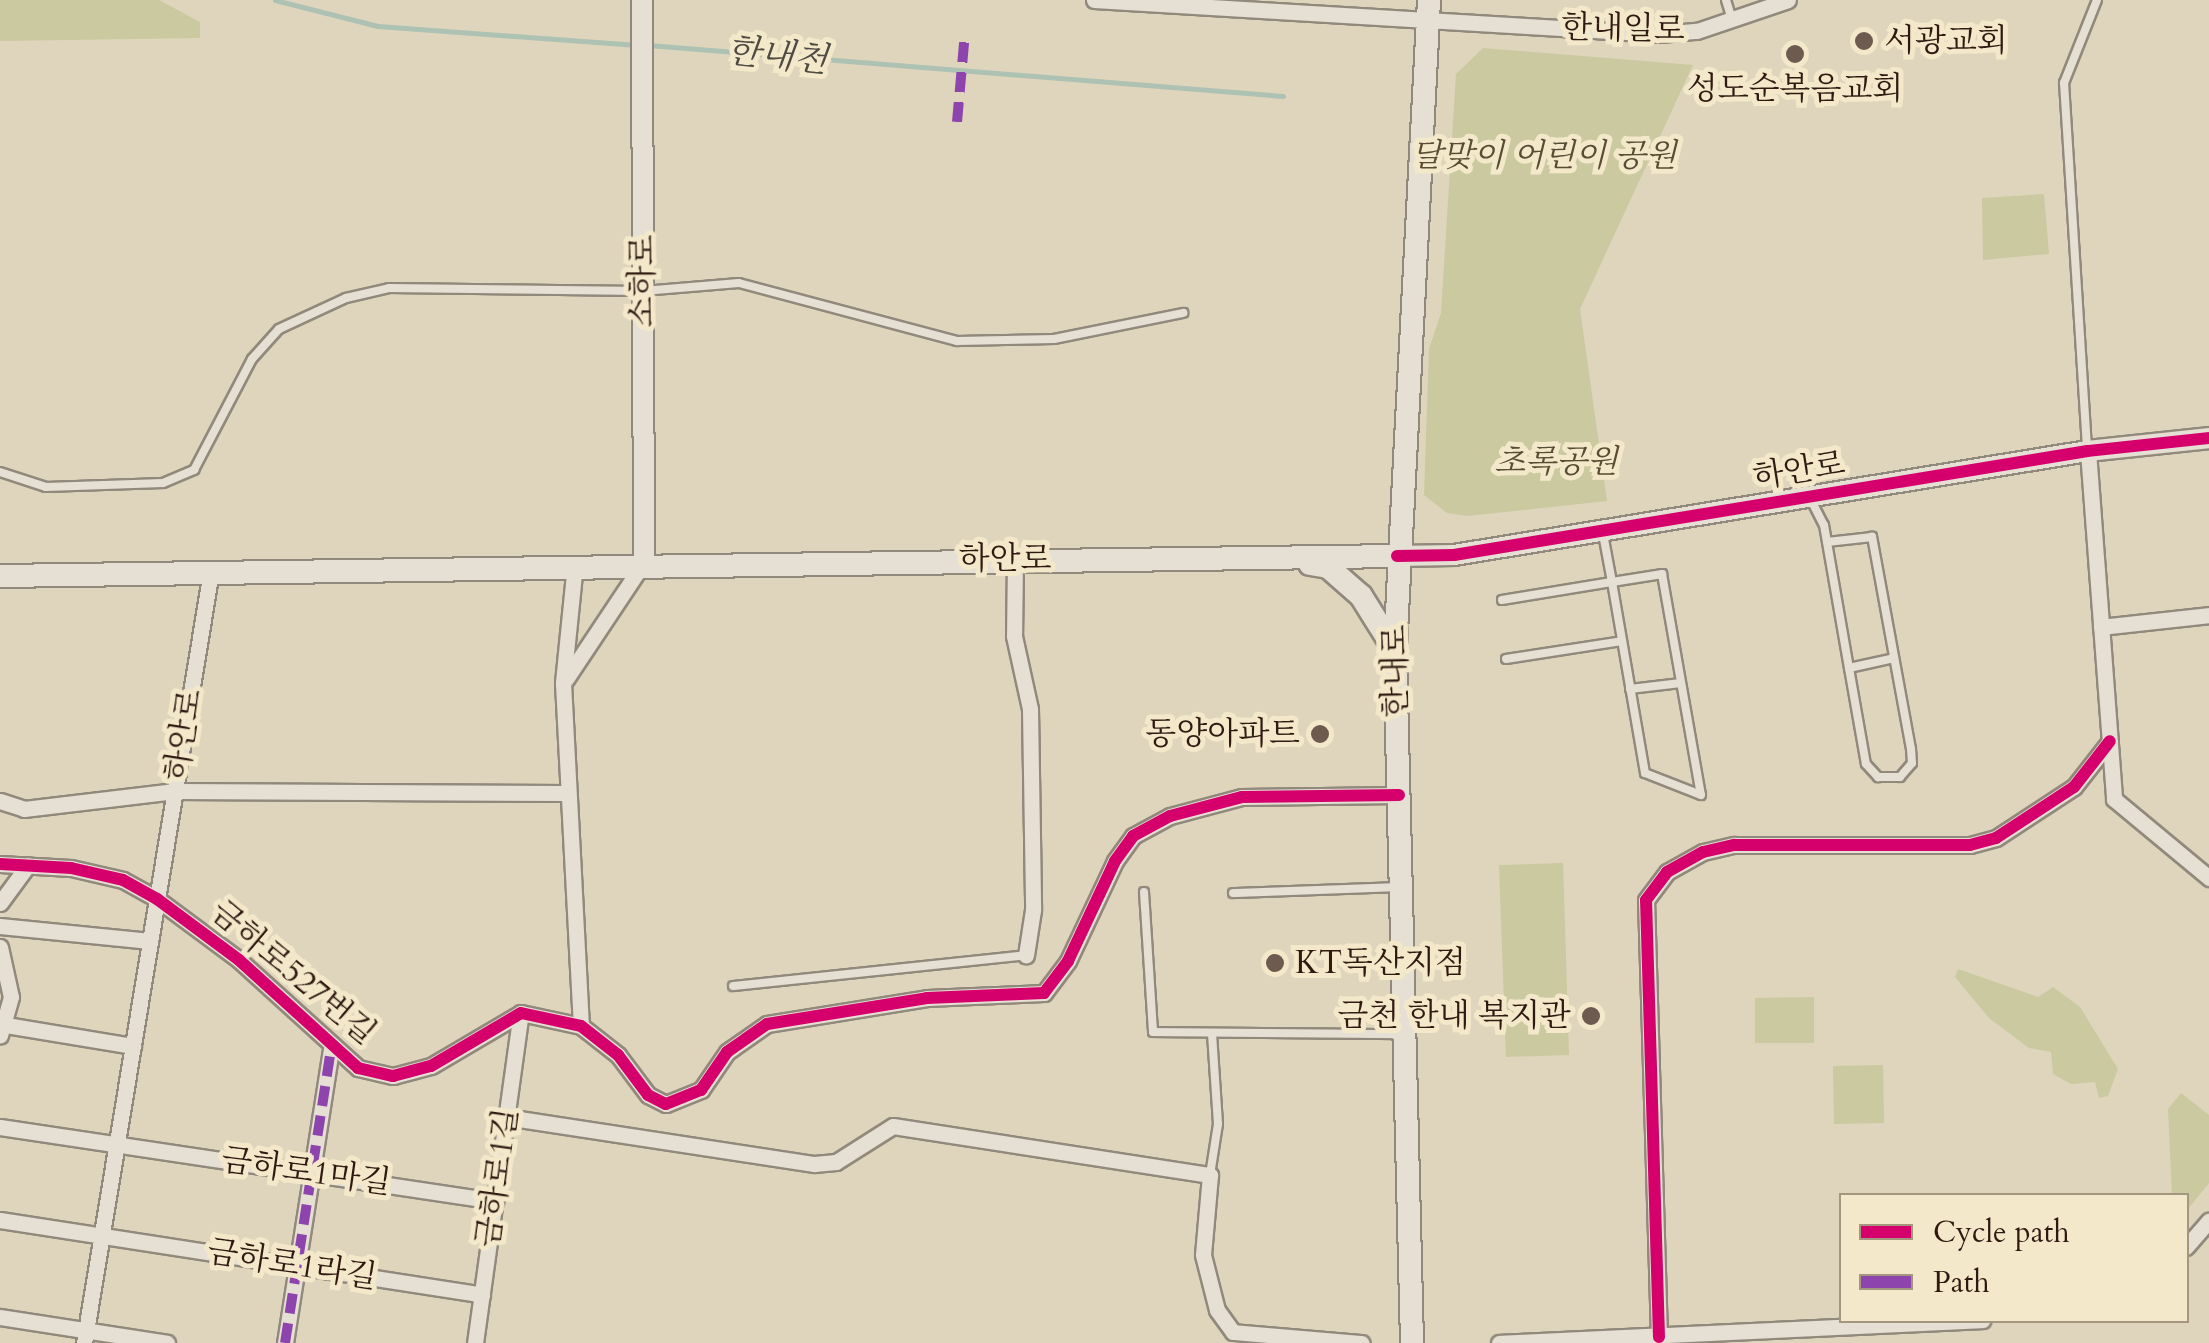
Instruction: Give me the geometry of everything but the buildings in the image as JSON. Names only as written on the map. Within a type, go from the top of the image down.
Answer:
[{"type":"main road","name":"한내로","points":[[1412,1343],[1395,651],[1428,11]]},
{"type":"main road","name":"하안로","points":[[0,576],[644,562],[1397,556]]},
{"type":"main road","points":[[1282,558],[1328,567],[1343,579],[1395,651]]},
{"type":"street","name":"한내일로","points":[[1094,0],[1428,11],[1660,34],[1732,22],[1788,0]]},
{"type":"street","name":"소하로","points":[[642,1],[644,562]]},
{"type":"street","name":"하안로","points":[[1397,556],[1454,555],[2088,451],[2209,438]]},
{"type":"street","points":[[2088,451],[2114,799],[2209,878]]},
{"type":"street","points":[[1015,559],[1014,636],[1030,710],[1034,910],[1026,955]]},
{"type":"street","points":[[564,683],[644,562]]},
{"type":"street","points":[[576,564],[564,683],[566,792],[581,1026]]},
{"type":"street","name":"하안로","points":[[157,899],[211,571]]},
{"type":"street","points":[[2101,626],[2209,615]]},
{"type":"street","points":[[1659,1337],[1646,900],[1667,872],[1702,852],[1734,845],[1970,845],[1996,838],[2074,787],[2110,741]]},
{"type":"street","points":[[0,801],[24,809],[175,790],[566,792]]},
{"type":"street","points":[[520,1013],[581,1026],[618,1055],[648,1094],[666,1104],[701,1090],[727,1052],[767,1024],[927,998],[1044,994],[1068,960],[1115,861],[1132,836],[1170,816],[1242,797],[1398,795]]},
{"type":"street","name":"금하로527번길","points":[[0,864],[123,880],[157,899],[239,960],[331,1048],[358,1068],[393,1076],[431,1066],[520,1013]]},
{"type":"street","points":[[0,903],[28,866]]},
{"type":"street","points":[[85,1337],[157,899]]},
{"type":"street","points":[[0,926],[150,941]]},
{"type":"street","points":[[0,947],[11,997],[3,1030],[132,1046]]},
{"type":"street","name":"금하로1길","points":[[475,1343],[520,1013]]},
{"type":"street","points":[[284,1343],[331,1048]]},
{"type":"street","points":[[506,1117],[814,1164],[836,1162],[893,1126],[1210,1175],[1203,1255],[1217,1310],[1233,1332],[1362,1343]]},
{"type":"street","name":"금하로1마길","points":[[0,1127],[495,1201]]},
{"type":"street","name":"금하로1라길","points":[[0,1220],[482,1295]]},
{"type":"street","points":[[2189,1244],[2209,1221]]},
{"type":"street","points":[[0,1317],[85,1337],[167,1343]]},
{"type":"street","points":[[1499,1343],[1925,1323]]},
{"type":"lane","points":[[1726,0],[1732,22]]},
{"type":"lane","points":[[2088,451],[2064,83],[2097,0]]},
{"type":"lane","points":[[0,472],[46,486],[163,482],[194,470],[252,359],[296,318],[346,298],[426,284],[643,291],[739,283],[957,341],[1041,340],[1183,312]]},
{"type":"lane","points":[[1810,498],[1827,542],[1868,769],[1878,778],[1900,777],[1912,763],[1872,537],[1827,542]]},
{"type":"lane","points":[[1502,600],[1612,582],[1662,574],[1701,796],[1645,773],[1612,582],[1602,529]]},
{"type":"lane","points":[[1506,659],[1622,641]]},
{"type":"lane","points":[[1849,668],[1894,658]]},
{"type":"lane","points":[[1630,689],[1681,684]]},
{"type":"lane","points":[[1233,893],[1400,887]]},
{"type":"lane","points":[[1144,892],[1153,1032],[1404,1034]]},
{"type":"lane","points":[[733,986],[1026,955]]},
{"type":"lane","points":[[1210,1175],[1218,1124],[1212,1033]]},
{"type":"green space","points":[[0,0],[159,0],[200,22],[200,38],[0,41]]},
{"type":"green space","name":"달맞이 어린이 공원","points":[[1483,48],[1693,65],[1580,309],[1607,501],[1467,516],[1447,513],[1424,495],[1429,349],[1441,313],[1456,74]]},
{"type":"green space","points":[[2044,194],[2049,254],[1983,260],[1982,198]]},
{"type":"green space","points":[[1563,863],[1569,1055],[1506,1057],[1499,865]]},
{"type":"green space","points":[[1958,969],[2038,997],[2053,987],[2080,1007],[2118,1069],[2108,1096],[2099,1098],[2095,1082],[2071,1084],[2053,1074],[2051,1052],[2029,1048],[1989,1018],[1955,977]]},
{"type":"green space","points":[[1814,997],[1814,1043],[1755,1043],[1755,998]]},
{"type":"green space","points":[[1883,1065],[1884,1123],[1834,1124],[1833,1066]]},
{"type":"green space","points":[[2181,1093],[2209,1115],[2209,1183],[2189,1208],[2189,1193],[2172,1193],[2168,1109]]},
{"type":"waterway","name":"한내천","points":[[275,0],[378,26],[637,45]]},
{"type":"waterway","name":"한내천","points":[[648,45],[1283,96]]},
{"type":"marked path","points":[[957,122],[965,33]]},
{"type":"marked path","points":[[285,1343],[331,1049]]},
{"type":"cycle path","points":[[1397,556],[1454,555],[2088,451],[2209,438]]},
{"type":"cycle path","points":[[1659,1337],[1646,900],[1667,872],[1703,852],[1734,845],[1970,845],[1996,838],[2074,787],[2110,741]]},
{"type":"cycle path","points":[[0,864],[71,868],[123,880],[157,899],[239,960],[358,1068],[393,1076],[431,1066],[521,1013],[581,1026],[618,1055],[648,1095],[666,1104],[701,1090],[727,1052],[767,1024],[927,998],[1044,993],[1068,961],[1115,861],[1133,836],[1170,816],[1242,797],[1399,795]]},
{"type":"place","name":"서광교회","points":[[1864,41]]},
{"type":"place","name":"성도순복음교회","points":[[1795,54]]},
{"type":"place","name":"동양아파트","points":[[1320,734]]},
{"type":"place","name":"KT독산지점","points":[[1275,963]]},
{"type":"place","name":"금천 한내 복지관","points":[[1591,1016]]},
{"type":"park label","name":"초록공원","points":[[1556,462]]}]
